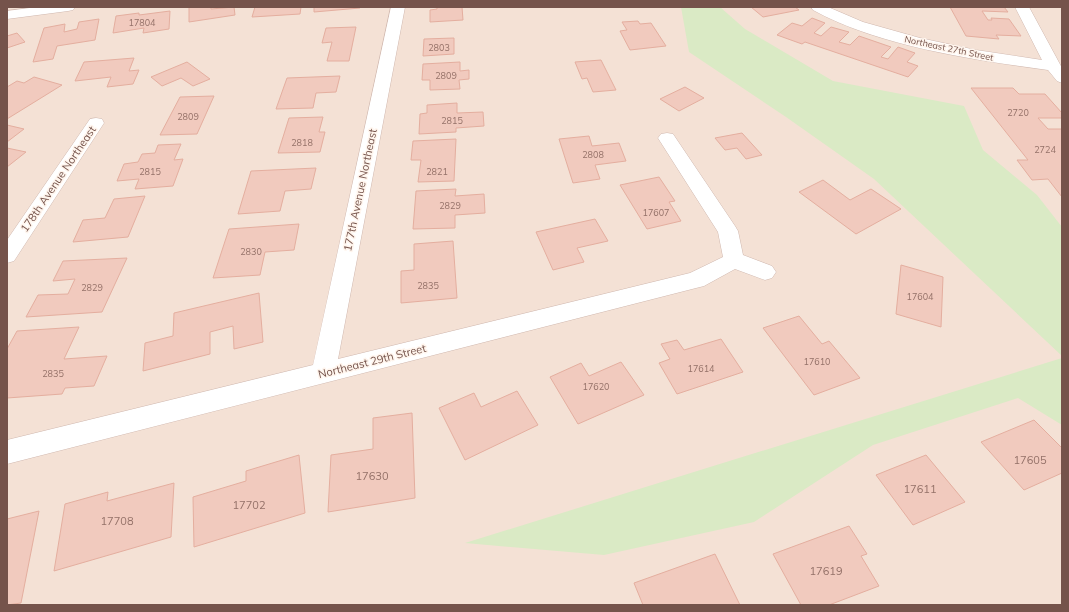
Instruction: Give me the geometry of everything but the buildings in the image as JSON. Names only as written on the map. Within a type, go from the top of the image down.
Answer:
[{"type":"street","points":[[7,15],[68,7]]},
{"type":"street","name":"177th Avenue Northeast","points":[[323,374],[398,7]]},
{"type":"street","name":"Northeast 27th Street","points":[[818,7],[848,21],[875,31],[1008,61],[1053,66]]},
{"type":"street","points":[[1022,7],[1053,66],[1062,78]]},
{"type":"street","name":"178th Avenue Northeast","points":[[7,256],[96,122]]},
{"type":"street","points":[[667,138],[728,231],[734,260],[765,272]]},
{"type":"street","name":"Northeast 29th Street","points":[[7,452],[696,280],[734,260]]},
{"type":"shaded area","points":[[7,7],[1062,7],[1062,605],[7,605]]},
{"type":"green space","points":[[681,7],[720,7],[745,29],[833,81],[964,106],[983,150],[1037,195],[1062,227],[1062,356],[874,179],[786,117],[689,52]]},
{"type":"green space","points":[[1062,358],[1062,425],[1018,398],[873,445],[754,522],[604,555],[465,543]]}]
